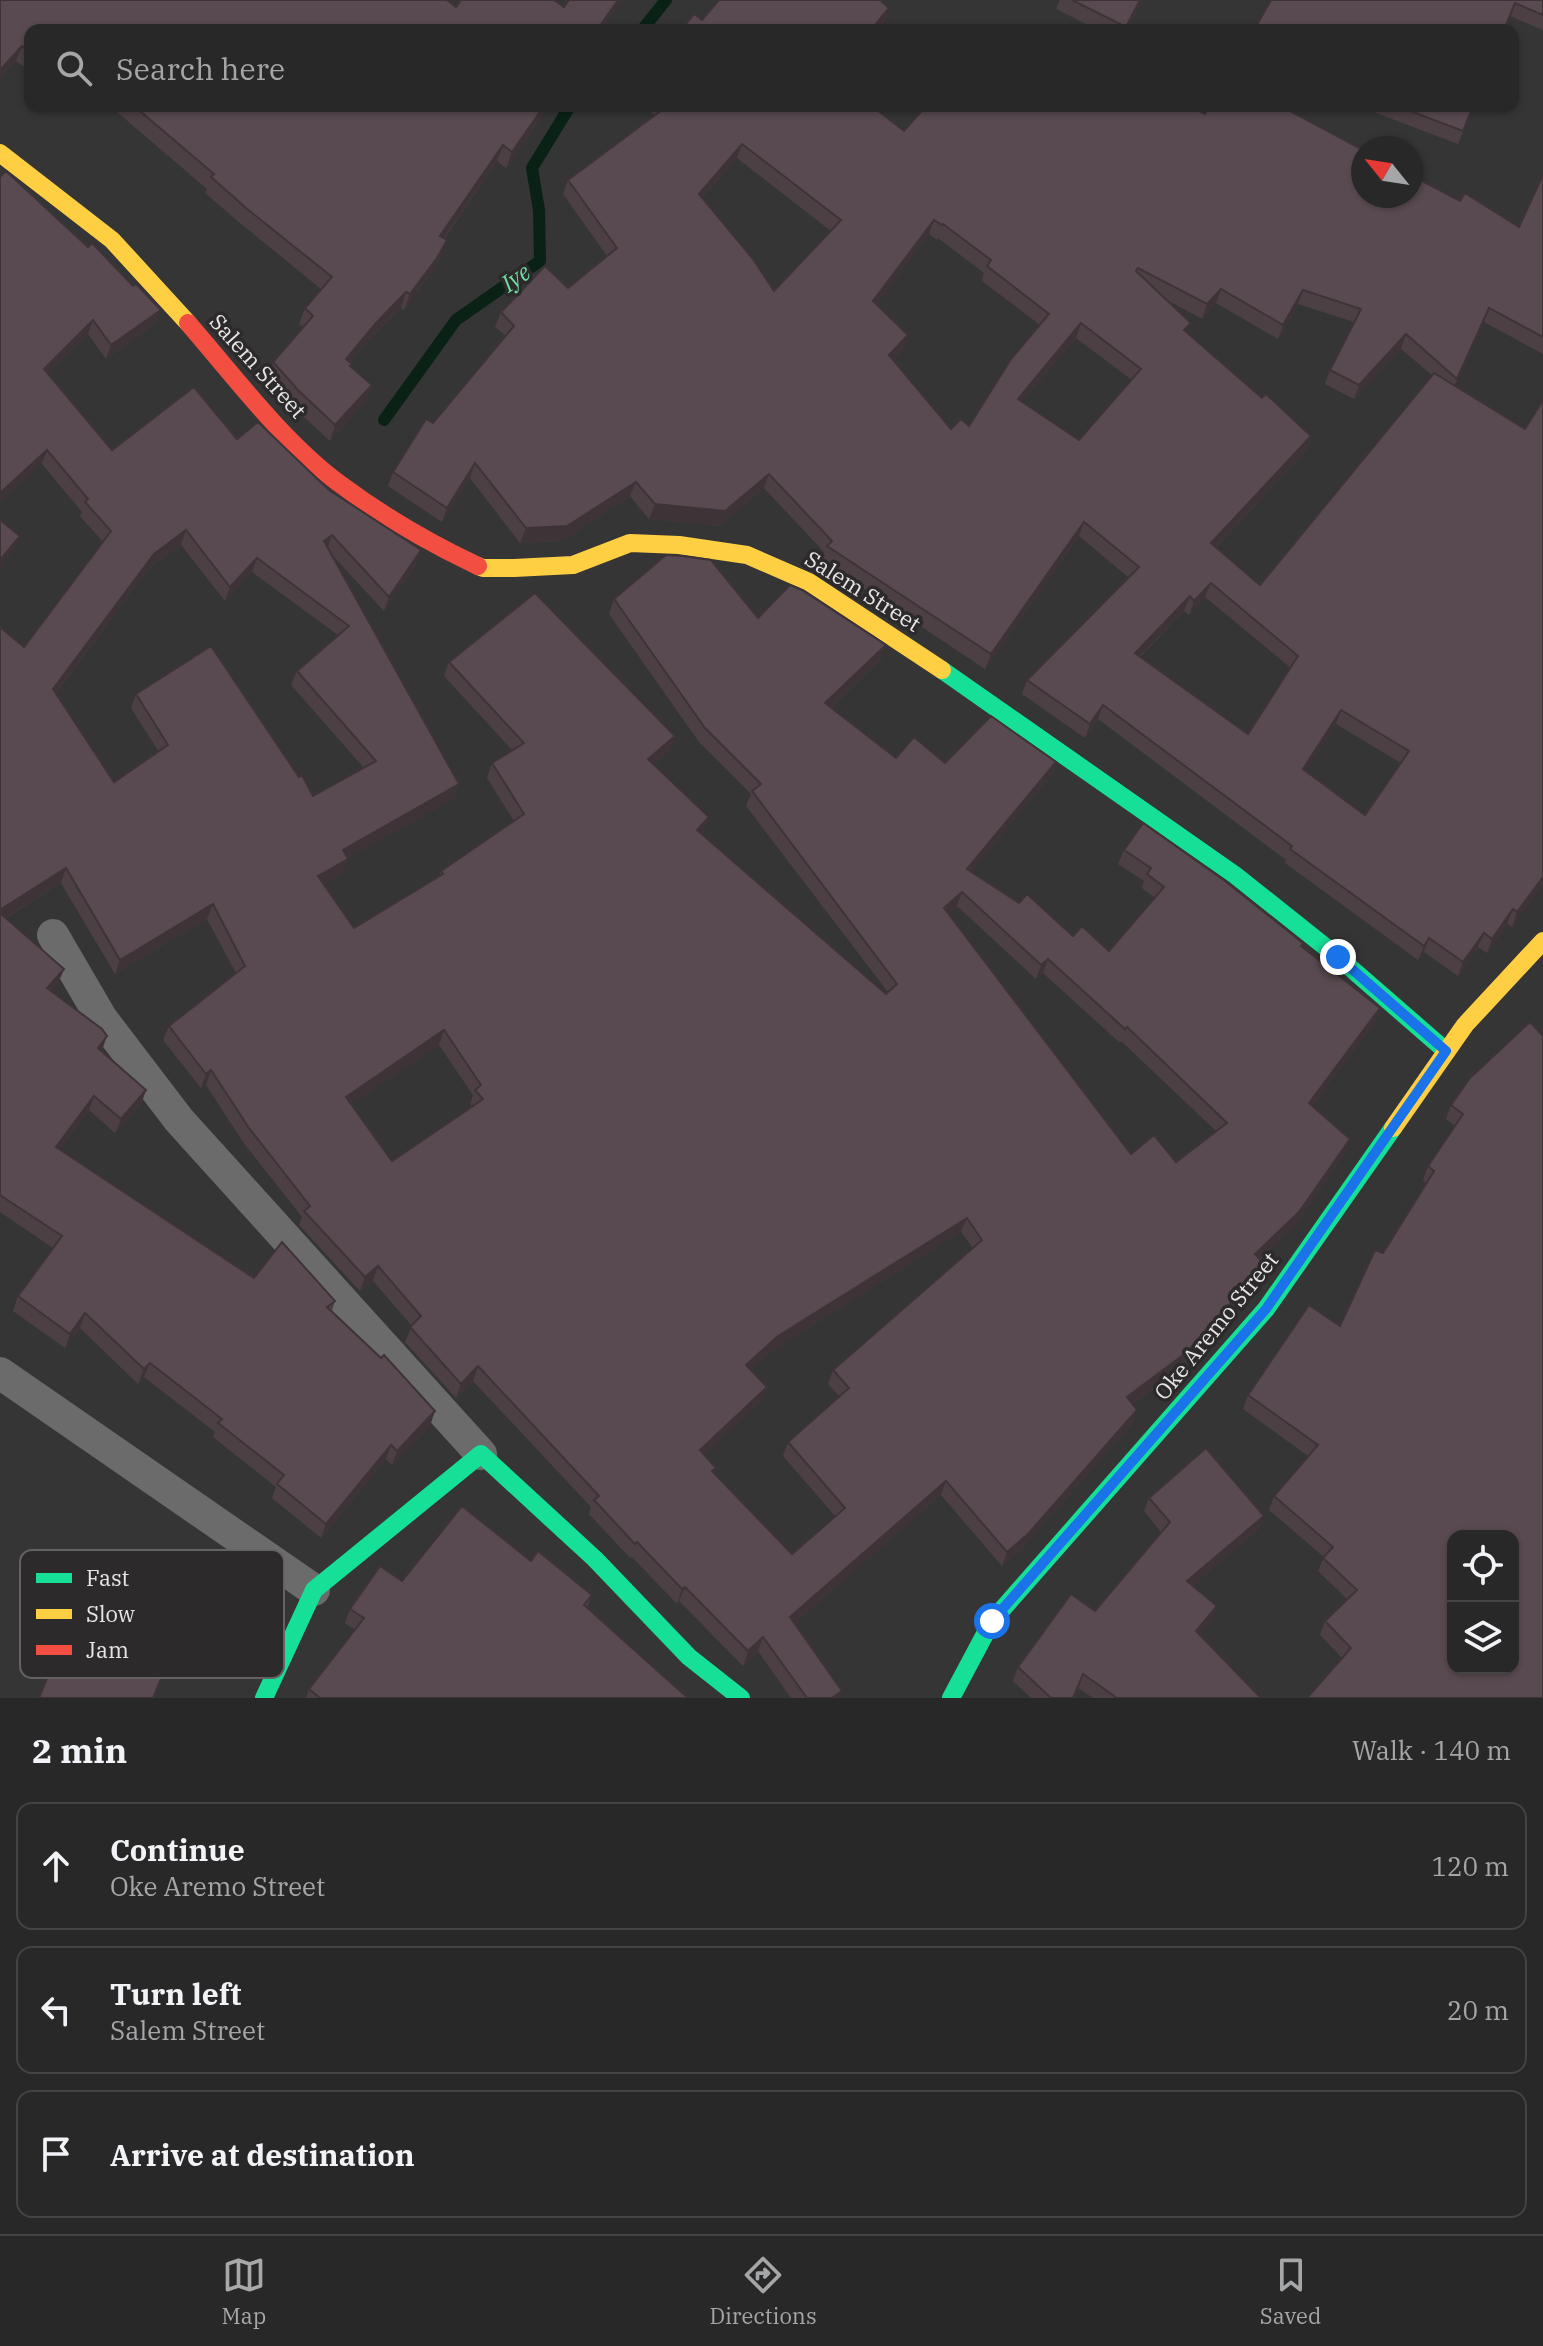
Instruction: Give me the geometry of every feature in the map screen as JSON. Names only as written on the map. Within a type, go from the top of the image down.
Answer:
[{"type":"street","name":"Salem Street","points":[[0,153],[112,240],[274,423],[327,473],[430,544],[483,568],[573,565],[630,543],[679,545],[747,555],[809,582],[964,684],[1235,875],[1338,957],[1446,1051]]},
{"type":"street","points":[[53,935],[102,1019],[179,1120],[481,1454],[595,1559],[689,1657],[741,1698]]},
{"type":"street","name":"Oke Aremo Street","points":[[951,1698],[992,1621],[1266,1309],[1465,1025],[1543,941]]},
{"type":"street","points":[[0,1373],[256,1550]]},
{"type":"street","points":[[284,1655],[314,1590],[481,1454]]},
{"type":"street","points":[[284,1569],[314,1590]]},
{"type":"street","points":[[264,1698],[273,1678]]},
{"type":"building","points":[[0,0],[447,0],[456,7],[461,0],[554,0],[564,7],[569,0],[618,0],[601,24],[24,24],[24,47],[0,70]]},
{"type":"building","points":[[719,0],[880,0],[889,8],[876,24],[686,24],[694,14],[702,20]]},
{"type":"building","points":[[1072,0],[1140,0],[1128,24],[1120,24]]},
{"type":"building","points":[[1271,0],[1543,0],[1543,15],[1515,3],[1506,24],[1257,24]]},
{"type":"building","points":[[141,112],[540,112],[512,152],[503,145],[440,236],[447,240],[410,294],[406,292],[346,359],[372,385],[335,425],[273,362],[313,316],[305,308],[332,277],[246,208],[211,177],[214,174]]},
{"type":"building","points":[[659,112],[880,112],[904,131],[921,112],[1292,112],[1351,144],[1351,208],[1423,208],[1423,181],[1460,201],[1465,193],[1519,227],[1543,175],[1543,337],[1489,308],[1457,379],[1406,334],[1359,385],[1330,370],[1361,309],[1303,290],[1283,325],[1221,289],[1207,304],[1138,268],[1136,271],[1191,323],[1184,330],[1262,398],[1266,394],[1311,436],[1211,543],[1260,585],[1434,373],[1525,429],[1543,400],[1543,877],[1517,912],[1513,909],[1492,939],[1484,933],[1463,962],[1429,938],[1424,946],[1290,849],[1292,846],[1103,705],[1090,724],[1027,680],[1139,567],[1084,522],[991,654],[827,546],[832,541],[769,474],[725,511],[655,504],[636,482],[567,526],[526,528],[475,463],[447,508],[393,472],[426,419],[433,423],[514,326],[501,312],[545,266],[568,288],[617,248],[568,180]],"holes":[[[742,144],[841,220],[774,291],[753,259],[699,194]],[[934,220],[991,260],[987,266],[1049,314],[1011,359],[969,426],[961,419],[951,429],[889,355],[908,335],[873,301]],[[1081,323],[1141,369],[1079,440],[1018,399]],[[1211,583],[1298,656],[1248,734],[1135,653],[1190,596],[1194,601]],[[1341,710],[1409,751],[1365,815],[1303,769]]]},
{"type":"building","points":[[1413,112],[1471,112],[1463,131]]},
{"type":"building","points":[[6,171],[88,247],[92,243],[161,310],[111,345],[93,320],[44,369],[112,450],[194,387],[237,439],[258,422],[329,490],[421,550],[389,597],[332,535],[324,541],[459,784],[343,850],[348,859],[318,876],[354,928],[443,874],[441,871],[524,814],[492,763],[524,743],[449,662],[535,593],[675,736],[648,759],[709,817],[697,830],[886,994],[897,984],[752,791],[761,784],[705,728],[614,599],[666,555],[682,556],[711,560],[758,618],[790,585],[886,645],[825,703],[896,758],[914,737],[945,763],[991,716],[1056,762],[967,869],[1019,903],[1027,894],[1073,936],[1082,926],[1109,951],[1164,887],[1147,874],[1151,868],[1124,850],[1143,823],[1225,881],[1380,1008],[1309,1103],[1350,1139],[1299,1212],[1255,1254],[1263,1263],[1252,1279],[1187,1352],[1127,1397],[1137,1410],[1028,1534],[1007,1552],[946,1481],[790,1617],[842,1691],[832,1698],[807,1698],[763,1637],[748,1651],[685,1587],[682,1589],[637,1542],[635,1544],[594,1500],[599,1496],[478,1366],[461,1384],[410,1327],[421,1316],[378,1266],[365,1277],[304,1211],[310,1206],[249,1128],[211,1070],[206,1074],[169,1026],[245,966],[213,904],[120,960],[66,868],[0,910],[0,627],[24,647],[111,531],[85,502],[88,499],[47,450],[0,493],[0,177]],"holes":[[[186,530],[230,587],[257,558],[349,626],[297,671],[376,761],[313,796],[302,775],[299,777],[211,646],[136,694],[168,745],[114,782],[53,689],[154,554]],[[962,892],[1041,965],[1048,959],[1125,1029],[1127,1027],[1227,1123],[1176,1162],[1154,1135],[1131,1154],[944,908]],[[444,1030],[481,1085],[475,1090],[483,1099],[392,1161],[346,1097]],[[967,1218],[982,1240],[833,1370],[849,1388],[788,1442],[845,1508],[792,1554],[712,1471],[716,1468],[700,1450],[767,1387],[746,1365],[778,1336]]]},
{"type":"building","points":[[0,520],[20,536],[0,560]]},
{"type":"building","points":[[0,913],[64,969],[47,988],[102,1029],[107,1036],[98,1048],[146,1090],[121,1119],[94,1096],[56,1147],[254,1278],[282,1242],[335,1301],[327,1307],[381,1358],[384,1355],[435,1411],[397,1451],[391,1445],[326,1524],[277,1484],[284,1475],[218,1423],[222,1419],[150,1363],[144,1369],[85,1313],[70,1334],[18,1296],[62,1236],[0,1195]]},
{"type":"building","points":[[1530,1022],[1543,1036],[1543,1698],[1307,1698],[1351,1648],[1325,1621],[1357,1590],[1323,1558],[1333,1547],[1274,1496],[1318,1445],[1248,1395],[1309,1305],[1340,1326],[1375,1250],[1383,1253],[1434,1171],[1428,1166],[1463,1114],[1451,1105],[1470,1078]]},
{"type":"building","points":[[1206,1448],[1264,1516],[1187,1581],[1217,1606],[1196,1631],[1261,1698],[1117,1698],[1083,1674],[1073,1698],[1051,1698],[1018,1667],[1071,1594],[1095,1611],[1170,1522],[1149,1498]]},
{"type":"building","points":[[462,1506],[531,1561],[538,1551],[592,1595],[584,1605],[688,1698],[320,1698],[309,1689],[364,1618],[350,1609],[380,1566],[402,1581]]},
{"type":"building","points":[[47,1678],[161,1678],[153,1698],[39,1698]]},
{"type":"waterway","name":"Iye","points":[[647,24],[666,0]]},
{"type":"waterway","name":"Iye","points":[[384,420],[456,320],[540,261],[539,210],[532,168],[566,112]]},
{"type":"traffic: fast","points":[[942,670],[1235,875],[1338,957],[1446,1051]]},
{"type":"traffic: fast","points":[[951,1698],[992,1621],[1266,1309],[1393,1128]]},
{"type":"traffic: fast","points":[[284,1655],[314,1590],[481,1454],[595,1559],[689,1657],[741,1698]]},
{"type":"traffic: fast","points":[[264,1698],[273,1678]]},
{"type":"traffic: slow","points":[[0,153],[112,240],[188,323]]},
{"type":"traffic: slow","points":[[478,566],[573,565],[630,543],[679,545],[747,555],[809,582],[942,670]]},
{"type":"traffic: slow","points":[[1393,1128],[1465,1025],[1543,941]]},
{"type":"traffic: jam","points":[[188,323],[260,408],[319,467],[390,518],[478,566]]},
{"type":"route","points":[[992,1621],[1266,1309],[1446,1051],[1338,957]]}]
